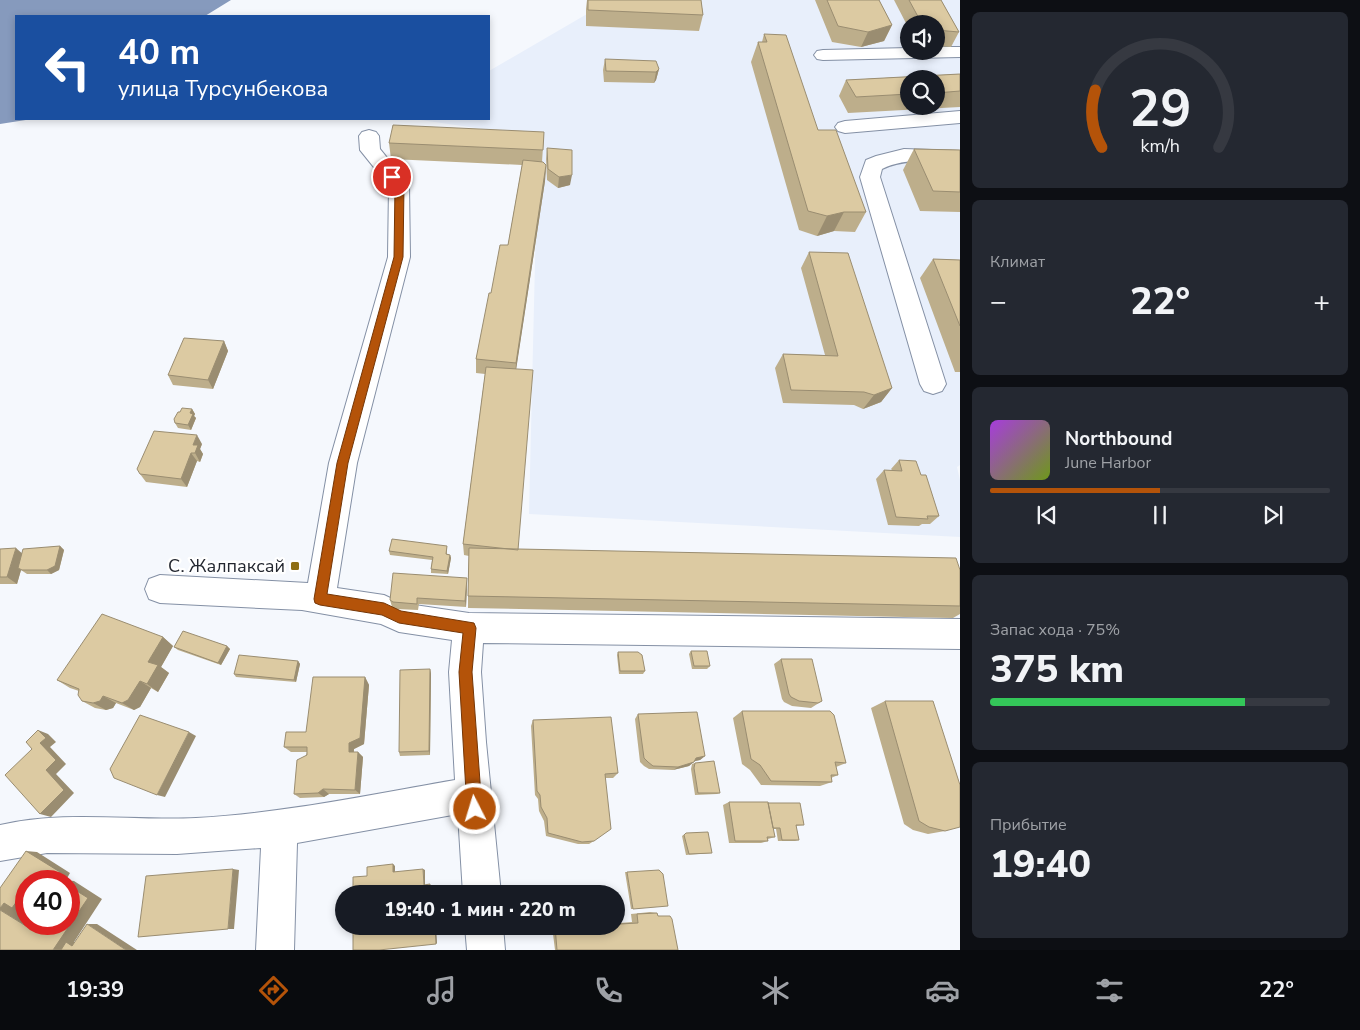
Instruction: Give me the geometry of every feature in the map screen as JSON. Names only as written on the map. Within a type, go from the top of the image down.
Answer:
[{"type":"street","points":[[823,55],[960,52]]},
{"type":"street","points":[[846,127],[960,117]]},
{"type":"street","points":[[320,599],[343,463],[399,257],[399,185],[370,150],[369,136]]},
{"type":"street","points":[[933,384],[870,177],[873,165],[884,158],[909,156],[960,157]]},
{"type":"street","points":[[160,589],[302,596],[384,610],[399,617],[470,628],[960,634]]},
{"type":"street","points":[[470,628],[465,672],[481,885]]},
{"type":"street","points":[[6,858],[38,836],[207,835],[280,828],[473,794]]},
{"type":"street","points":[[275,950],[280,828]]},
{"type":"street","points":[[485,935],[486,950]]},
{"type":"shaded area","points":[[611,0],[960,0],[960,465],[957,467],[960,480],[960,537],[529,514],[538,137],[421,120],[490,120],[490,70]]},
{"type":"water","points":[[0,0],[231,0],[207,15],[15,15],[15,120],[26,120],[0,124]]},
{"type":"building","points":[[588,0],[701,0],[703,15],[588,10]]},
{"type":"building","points":[[827,0],[879,0],[892,25],[868,32],[838,26]]},
{"type":"building","points":[[909,0],[941,0],[959,32],[945,31],[945,15],[917,15]]},
{"type":"building","points":[[764,34],[786,35],[818,130],[836,130],[866,212],[844,212],[827,216],[808,211],[758,42],[767,42]]},
{"type":"building","points":[[605,59],[656,61],[659,69],[656,72],[606,71]]},
{"type":"building","points":[[960,74],[960,91],[945,92],[945,75]]},
{"type":"building","points":[[900,77],[900,95],[856,97],[846,80]]},
{"type":"building","points":[[393,125],[544,132],[543,150],[389,143]]},
{"type":"building","points":[[547,148],[572,150],[572,175],[559,177],[548,169]]},
{"type":"building","points":[[914,149],[960,150],[960,192],[933,191]]},
{"type":"building","points":[[523,160],[543,162],[546,165],[516,363],[476,359],[500,245],[508,245]]},
{"type":"building","points":[[809,252],[848,253],[892,388],[874,395],[864,392],[791,390],[783,354],[838,356]]},
{"type":"building","points":[[933,259],[960,260],[960,326]]},
{"type":"building","points":[[184,338],[224,341],[208,380],[168,375]]},
{"type":"building","points":[[486,367],[533,370],[518,550],[463,544]]},
{"type":"building","points":[[182,408],[192,409],[190,413],[193,414],[188,425],[175,423],[174,419]]},
{"type":"building","points":[[154,431],[197,435],[193,445],[198,445],[195,453],[191,453],[181,479],[140,474],[137,469]]},
{"type":"building","points":[[899,460],[916,461],[921,475],[926,475],[939,516],[927,516],[928,519],[896,517],[884,470],[902,471]]},
{"type":"building","points":[[392,539],[447,546],[446,554],[450,555],[447,571],[431,569],[433,557],[389,551]]},
{"type":"building","points":[[60,546],[55,566],[47,570],[22,570],[18,568],[23,549]]},
{"type":"building","points":[[16,548],[7,577],[0,577],[0,549]]},
{"type":"building","points":[[469,548],[956,558],[960,570],[960,606],[468,596]]},
{"type":"building","points":[[393,573],[467,578],[465,601],[417,598],[417,604],[393,602],[390,600]]},
{"type":"building","points":[[102,614],[163,637],[148,662],[158,665],[147,684],[140,681],[128,700],[122,703],[103,696],[100,701],[93,703],[82,701],[78,695],[79,689],[57,680]]},
{"type":"building","points":[[183,631],[227,646],[218,663],[174,647]]},
{"type":"building","points":[[691,651],[707,651],[710,666],[694,666]]},
{"type":"building","points":[[618,652],[638,652],[642,655],[645,671],[620,671]]},
{"type":"building","points":[[239,655],[298,661],[294,680],[234,674]]},
{"type":"building","points":[[781,659],[812,659],[822,701],[818,703],[799,701],[791,697]]},
{"type":"building","points":[[430,669],[429,751],[399,752],[400,670]]},
{"type":"building","points":[[313,677],[365,677],[360,738],[349,743],[349,752],[358,752],[355,790],[323,789],[318,793],[294,794],[297,760],[307,755],[307,747],[284,747],[286,732],[306,732]]},
{"type":"building","points":[[885,701],[933,701],[960,785],[960,827],[945,831],[929,827],[919,821]]},
{"type":"building","points":[[742,711],[830,711],[834,715],[846,763],[835,762],[838,775],[831,775],[832,782],[771,781],[760,765],[751,759]]},
{"type":"building","points":[[697,712],[705,756],[696,758],[694,762],[678,767],[653,766],[644,758],[638,714]]},
{"type":"building","points":[[140,715],[189,732],[157,795],[114,778],[110,769]]},
{"type":"building","points":[[611,717],[618,773],[605,774],[611,829],[594,841],[582,842],[548,833],[547,818],[541,807],[540,795],[537,791],[533,720]]},
{"type":"building","points":[[38,730],[46,738],[40,743],[56,760],[46,770],[64,790],[40,814],[5,775],[32,749],[26,742]]},
{"type":"building","points":[[714,761],[720,793],[698,793],[695,763]]},
{"type":"building","points":[[729,802],[768,802],[775,837],[767,837],[768,841],[735,841]]},
{"type":"building","points":[[768,803],[800,803],[804,825],[796,825],[799,840],[782,840],[780,828],[773,828]]},
{"type":"building","points":[[708,832],[712,853],[689,854],[684,835],[686,833]]},
{"type":"building","points":[[26,851],[57,870],[15,870],[15,904],[12,908],[4,903],[0,908],[0,888]]},
{"type":"building","points":[[393,864],[393,872],[423,869],[424,885],[353,885],[353,877],[367,876],[367,867]]},
{"type":"building","points":[[233,869],[228,929],[138,937],[146,876]]},
{"type":"building","points":[[659,870],[663,874],[668,906],[633,909],[627,872]]},
{"type":"building","points":[[80,893],[88,898],[80,910]]},
{"type":"building","points":[[0,910],[15,919],[15,935],[63,935],[53,950],[0,950]]},
{"type":"building","points":[[657,913],[658,916],[670,916],[672,919],[678,950],[557,950],[556,935],[625,935],[625,924],[638,923],[637,914]]},
{"type":"building","points":[[87,924],[126,950],[61,950],[66,942],[72,946]]},
{"type":"building","points":[[353,935],[436,935],[436,944],[379,950],[353,950]]},
{"type":"place","name":"С. Жалпаксай","points":[[295,566]]},
{"type":"route","points":[[392,177],[399,185],[399,257],[343,463],[320,599],[384,610],[399,617],[470,628],[465,672],[475,809]]}]
